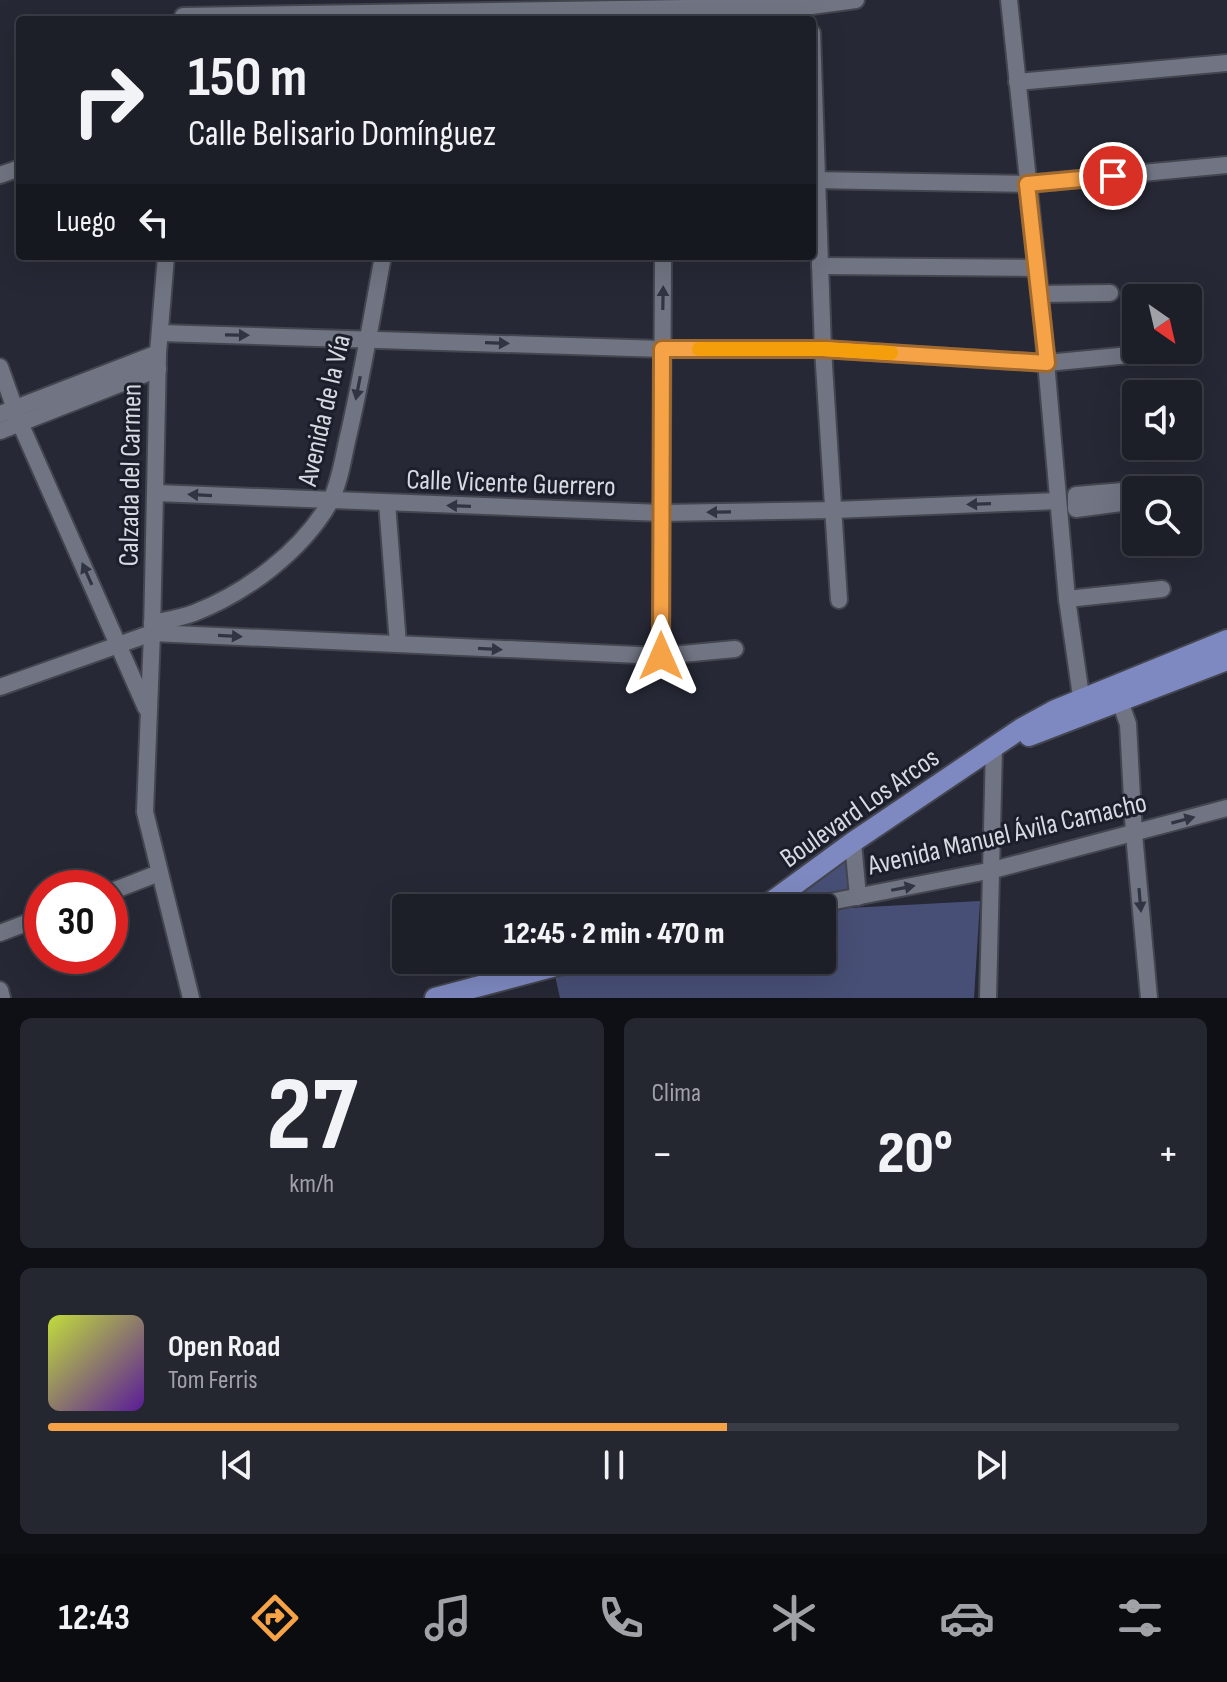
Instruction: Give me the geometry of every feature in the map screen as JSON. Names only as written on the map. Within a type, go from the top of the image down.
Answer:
[{"type":"main road","name":"Boulevard Los Arcos","points":[[782,894],[853,842],[992,751],[1227,640]]},
{"type":"main road","name":"Boulevard Los Arcos","points":[[1117,692],[1227,660]]},
{"type":"main road","points":[[435,998],[525,974]]},
{"type":"street","points":[[182,12],[811,9],[856,0]]},
{"type":"street","points":[[1009,0],[1047,363],[1057,503],[1082,707]]},
{"type":"street","points":[[1017,82],[1227,63]]},
{"type":"street","points":[[816,180],[1027,184],[1227,165]]},
{"type":"street","points":[[816,197],[839,600]]},
{"type":"street","name":"Calzada del Carmen","points":[[166,260],[158,361],[145,812],[191,998]]},
{"type":"street","name":"Avenida de la Vía","points":[[0,687],[118,646],[152,628],[232,595],[269,568],[306,534],[330,501],[339,478],[382,260]]},
{"type":"street","points":[[661,656],[663,260]]},
{"type":"street","points":[[820,266],[1037,268]]},
{"type":"street","points":[[1040,294],[1110,293]]},
{"type":"street","points":[[160,333],[662,349],[823,349],[1047,363],[1122,356]]},
{"type":"street","points":[[0,431],[12,415],[158,361]]},
{"type":"street","points":[[0,367],[12,415],[118,646],[149,704]]},
{"type":"street","points":[[1122,491],[1076,495],[1076,509],[1122,503]]},
{"type":"street","name":"Calle Vicente Guerrero","points":[[156,493],[662,513],[1076,503]]},
{"type":"street","points":[[387,503],[398,644]]},
{"type":"street","points":[[1067,599],[1162,589]]},
{"type":"street","points":[[152,628],[398,644],[661,656],[735,649]]},
{"type":"street","points":[[1117,692],[1128,724],[1134,834],[1149,998]]},
{"type":"street","points":[[988,998],[993,870],[992,751]]},
{"type":"street","name":"Avenida Manuel Ávila Camacho","points":[[836,901],[993,870],[1227,808]]},
{"type":"street","points":[[853,842],[858,897]]},
{"type":"street","points":[[128,885],[159,873]]},
{"type":"street","points":[[0,933],[24,924]]},
{"type":"street","points":[[0,990],[2,998]]},
{"type":"shaded area","points":[[848,856],[851,891],[791,894]]},
{"type":"shaded area","points":[[980,901],[974,998],[560,998],[555,974],[836,974],[836,911]]},
{"type":"slow traffic","points":[[699,349],[823,349],[891,353]]},
{"type":"route","points":[[661,656],[662,349],[823,349],[1047,363],[1027,184],[1113,176]]}]
